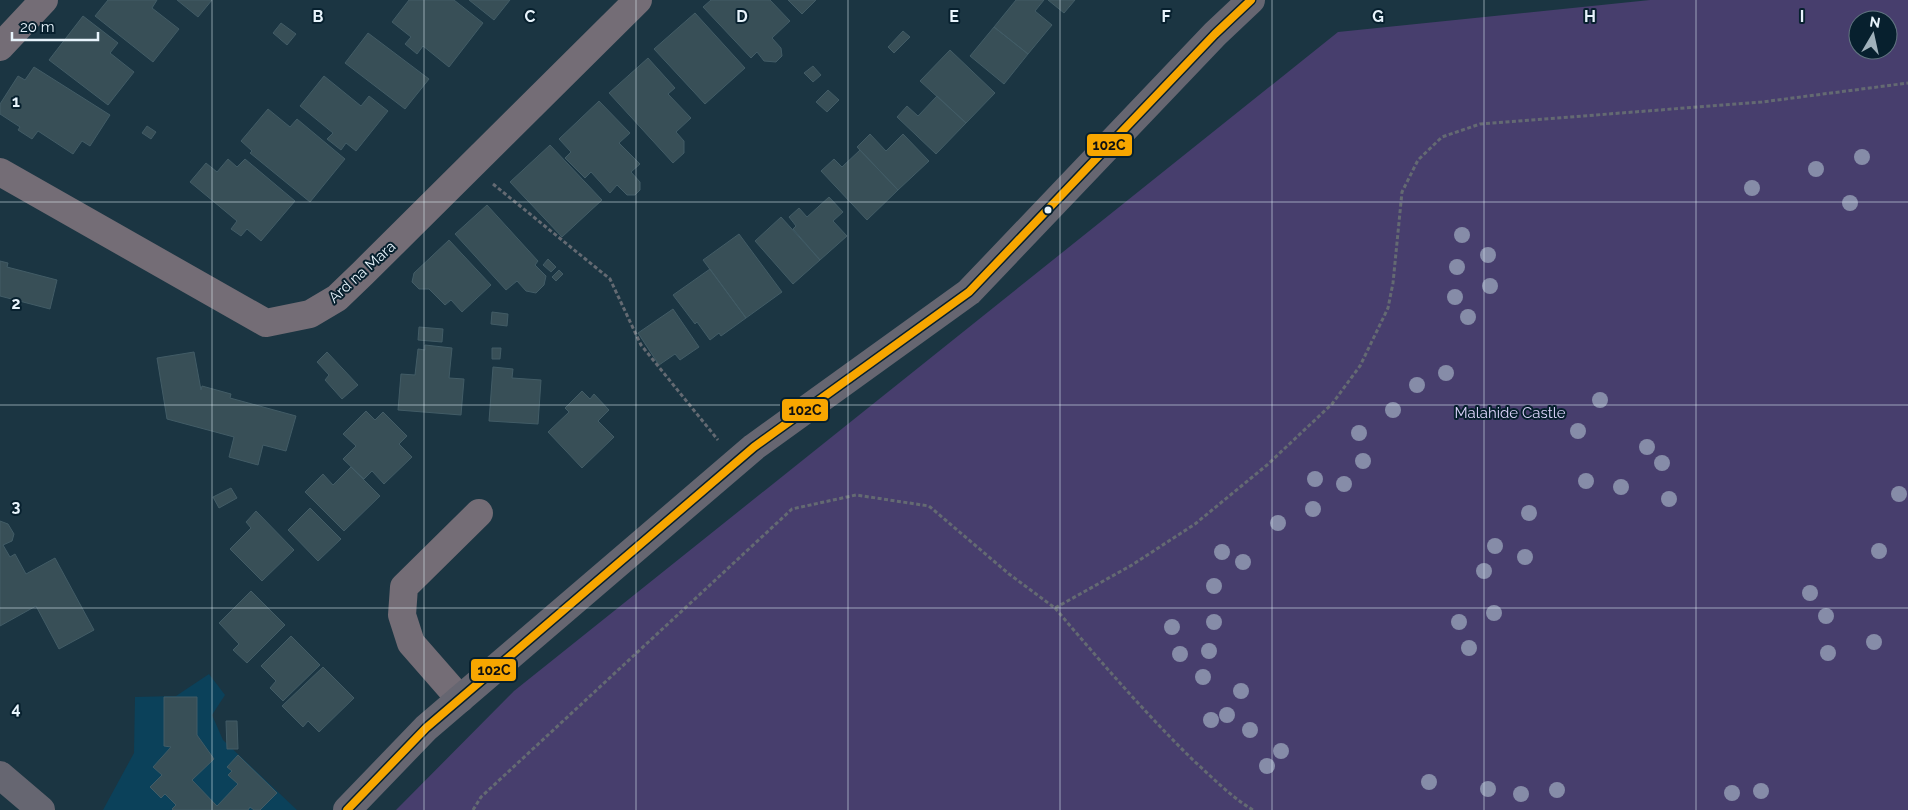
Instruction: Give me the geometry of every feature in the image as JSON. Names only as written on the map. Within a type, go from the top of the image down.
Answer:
[{"type":"main road","points":[[347,810],[426,728],[754,447],[969,292],[1215,34],[1251,0]]},
{"type":"main road","points":[[0,775],[41,810]]},
{"type":"street","points":[[0,47],[44,0]]},
{"type":"street","name":"Ard na Mara","points":[[0,172],[266,324],[310,314],[337,298],[638,0]]},
{"type":"street","points":[[460,700],[411,644],[402,615],[404,587],[479,513]]},
{"type":"path","points":[[1055,608],[1132,565],[1195,524],[1267,465],[1332,404],[1360,366],[1388,308],[1393,283],[1402,192],[1418,160],[1442,136],[1480,124],[1762,102],[1908,83]]},
{"type":"path","points":[[471,166],[610,279],[640,345],[736,462]]},
{"type":"path","points":[[472,810],[481,796],[792,509],[856,494],[930,506],[1009,574],[1055,608],[1101,662],[1174,741],[1221,785],[1252,810]]},
{"type":"shaded area","points":[[209,674],[225,695],[212,715],[223,740],[297,810],[103,810],[134,753],[135,697],[176,696]]},
{"type":"green space","name":"Malahide Castle","points":[[1650,0],[1908,0],[1908,810],[396,810],[514,691],[1338,32]]},
{"type":"building","points":[[108,0],[157,0],[152,8],[179,29],[153,62],[95,16]]},
{"type":"building","points":[[177,0],[212,0],[198,17]]},
{"type":"building","points":[[409,0],[454,0],[483,23],[449,67],[423,46],[417,54],[405,44],[411,37],[392,22]]},
{"type":"building","points":[[469,0],[510,0],[494,20]]},
{"type":"building","points":[[711,0],[770,0],[790,21],[772,38],[781,48],[782,56],[776,62],[764,61],[757,52],[751,58],[703,7]]},
{"type":"building","points":[[788,0],[816,0],[802,14]]},
{"type":"building","points":[[1016,0],[1044,0],[1035,11],[1052,25],[1028,54],[994,27]]},
{"type":"building","points":[[1048,0],[1075,0],[1064,13]]},
{"type":"building","points":[[695,13],[745,68],[705,104],[654,49]]},
{"type":"building","points":[[83,16],[118,43],[110,53],[134,72],[108,105],[49,60]]},
{"type":"building","points":[[281,23],[296,34],[287,45],[273,33]]},
{"type":"building","points":[[994,27],[1028,54],[1004,84],[970,56]]},
{"type":"building","points":[[903,31],[910,37],[894,53],[888,47]]},
{"type":"building","points":[[368,33],[429,79],[405,109],[345,63]]},
{"type":"building","points":[[950,50],[995,93],[966,123],[920,81]]},
{"type":"building","points":[[648,58],[675,88],[668,94],[691,118],[676,132],[684,141],[684,153],[673,163],[609,93]]},
{"type":"building","points":[[813,66],[821,75],[813,82],[804,73]]},
{"type":"building","points":[[34,67],[110,115],[90,146],[82,141],[73,154],[38,131],[32,139],[18,130],[20,127],[0,114],[0,104],[18,76],[25,80]]},
{"type":"building","points":[[324,76],[361,106],[369,96],[388,111],[356,151],[346,143],[341,150],[327,139],[333,133],[300,106]]},
{"type":"building","points":[[828,90],[839,100],[827,112],[816,102]]},
{"type":"building","points":[[937,96],[966,123],[936,154],[897,117],[907,106],[918,116]]},
{"type":"building","points":[[599,101],[630,133],[619,143],[640,164],[631,172],[640,182],[640,190],[635,195],[627,195],[617,185],[610,193],[591,172],[585,178],[565,158],[571,152],[559,139]]},
{"type":"building","points":[[268,109],[290,127],[297,119],[345,159],[310,202],[250,153],[252,151],[241,141]]},
{"type":"building","points":[[147,126],[156,132],[151,139],[142,133]]},
{"type":"building","points":[[870,134],[886,151],[903,134],[929,161],[898,190],[857,147]]},
{"type":"building","points":[[550,145],[602,200],[562,237],[510,182]]},
{"type":"building","points":[[860,150],[898,190],[867,220],[821,171],[834,159],[842,167]]},
{"type":"building","points":[[228,159],[237,167],[245,159],[295,201],[261,241],[247,229],[241,236],[231,229],[237,221],[190,182],[206,163],[217,172]]},
{"type":"building","points":[[829,197],[843,212],[833,221],[847,236],[820,260],[793,229],[796,226],[789,217],[799,208],[807,217]]},
{"type":"building","points":[[487,205],[538,261],[535,265],[546,276],[544,285],[536,293],[526,291],[517,281],[506,290],[455,234]]},
{"type":"building","points":[[781,217],[820,260],[793,284],[755,241]]},
{"type":"building","points":[[739,234],[782,292],[746,318],[703,260]]},
{"type":"building","points":[[449,240],[491,285],[462,312],[451,300],[445,305],[429,289],[419,289],[412,282],[414,273]]},
{"type":"building","points":[[548,259],[556,267],[551,272],[543,265]]},
{"type":"building","points":[[0,261],[8,263],[7,267],[57,280],[50,309],[0,296]]},
{"type":"building","points":[[710,269],[746,318],[721,336],[719,333],[710,340],[673,295]]},
{"type":"building","points":[[559,270],[563,274],[556,281],[552,277]]},
{"type":"building","points":[[673,309],[699,347],[680,360],[675,354],[659,365],[638,333]]},
{"type":"building","points":[[492,312],[508,314],[507,326],[491,324]]},
{"type":"building","points":[[419,327],[443,329],[442,342],[418,340]]},
{"type":"building","points":[[425,345],[452,348],[449,378],[464,379],[461,415],[398,410],[401,374],[415,375],[418,349],[425,350]]},
{"type":"building","points":[[492,348],[501,348],[500,359],[492,359]]},
{"type":"building","points":[[194,352],[201,390],[202,386],[231,394],[230,398],[296,416],[286,451],[263,445],[258,465],[229,457],[234,437],[167,419],[157,358]]},
{"type":"building","points":[[327,352],[358,385],[342,399],[325,380],[329,375],[317,362]]},
{"type":"building","points":[[493,367],[513,369],[512,378],[541,380],[538,424],[489,421]]},
{"type":"building","points":[[582,391],[590,399],[594,394],[609,410],[598,421],[614,437],[582,468],[548,432],[569,412],[565,408]]},
{"type":"building","points":[[366,411],[375,420],[383,412],[407,436],[399,444],[412,457],[384,484],[372,471],[364,479],[343,459],[356,446],[343,434]]},
{"type":"building","points":[[351,467],[380,496],[344,531],[305,492],[323,474],[333,485]]},
{"type":"building","points":[[231,488],[237,498],[219,508],[213,497]]},
{"type":"building","points":[[310,508],[341,539],[318,561],[288,530]]},
{"type":"building","points":[[256,511],[294,550],[262,581],[230,549],[251,528],[246,522]]},
{"type":"building","points":[[0,521],[8,524],[14,534],[12,541],[3,545],[10,557],[15,554],[26,574],[55,558],[94,630],[59,649],[36,606],[0,626]]},
{"type":"building","points":[[251,591],[285,625],[247,663],[233,650],[239,644],[219,623]]},
{"type":"building","points":[[291,636],[320,665],[283,701],[270,688],[276,681],[261,666]]},
{"type":"building","points":[[323,667],[354,698],[319,732],[308,721],[303,727],[282,706]]},
{"type":"building","points":[[164,697],[197,697],[197,735],[214,759],[192,780],[217,806],[238,784],[228,775],[232,771],[227,767],[238,755],[277,793],[260,810],[254,810],[250,807],[248,810],[173,810],[176,805],[165,794],[161,798],[150,787],[162,775],[153,767],[171,747],[164,746]]},
{"type":"building","points":[[226,721],[237,721],[238,749],[227,749]]},
{"type":"transit line","name":"102C","points":[[347,810],[426,728],[754,447],[969,292],[1215,34],[1251,0]]}]
